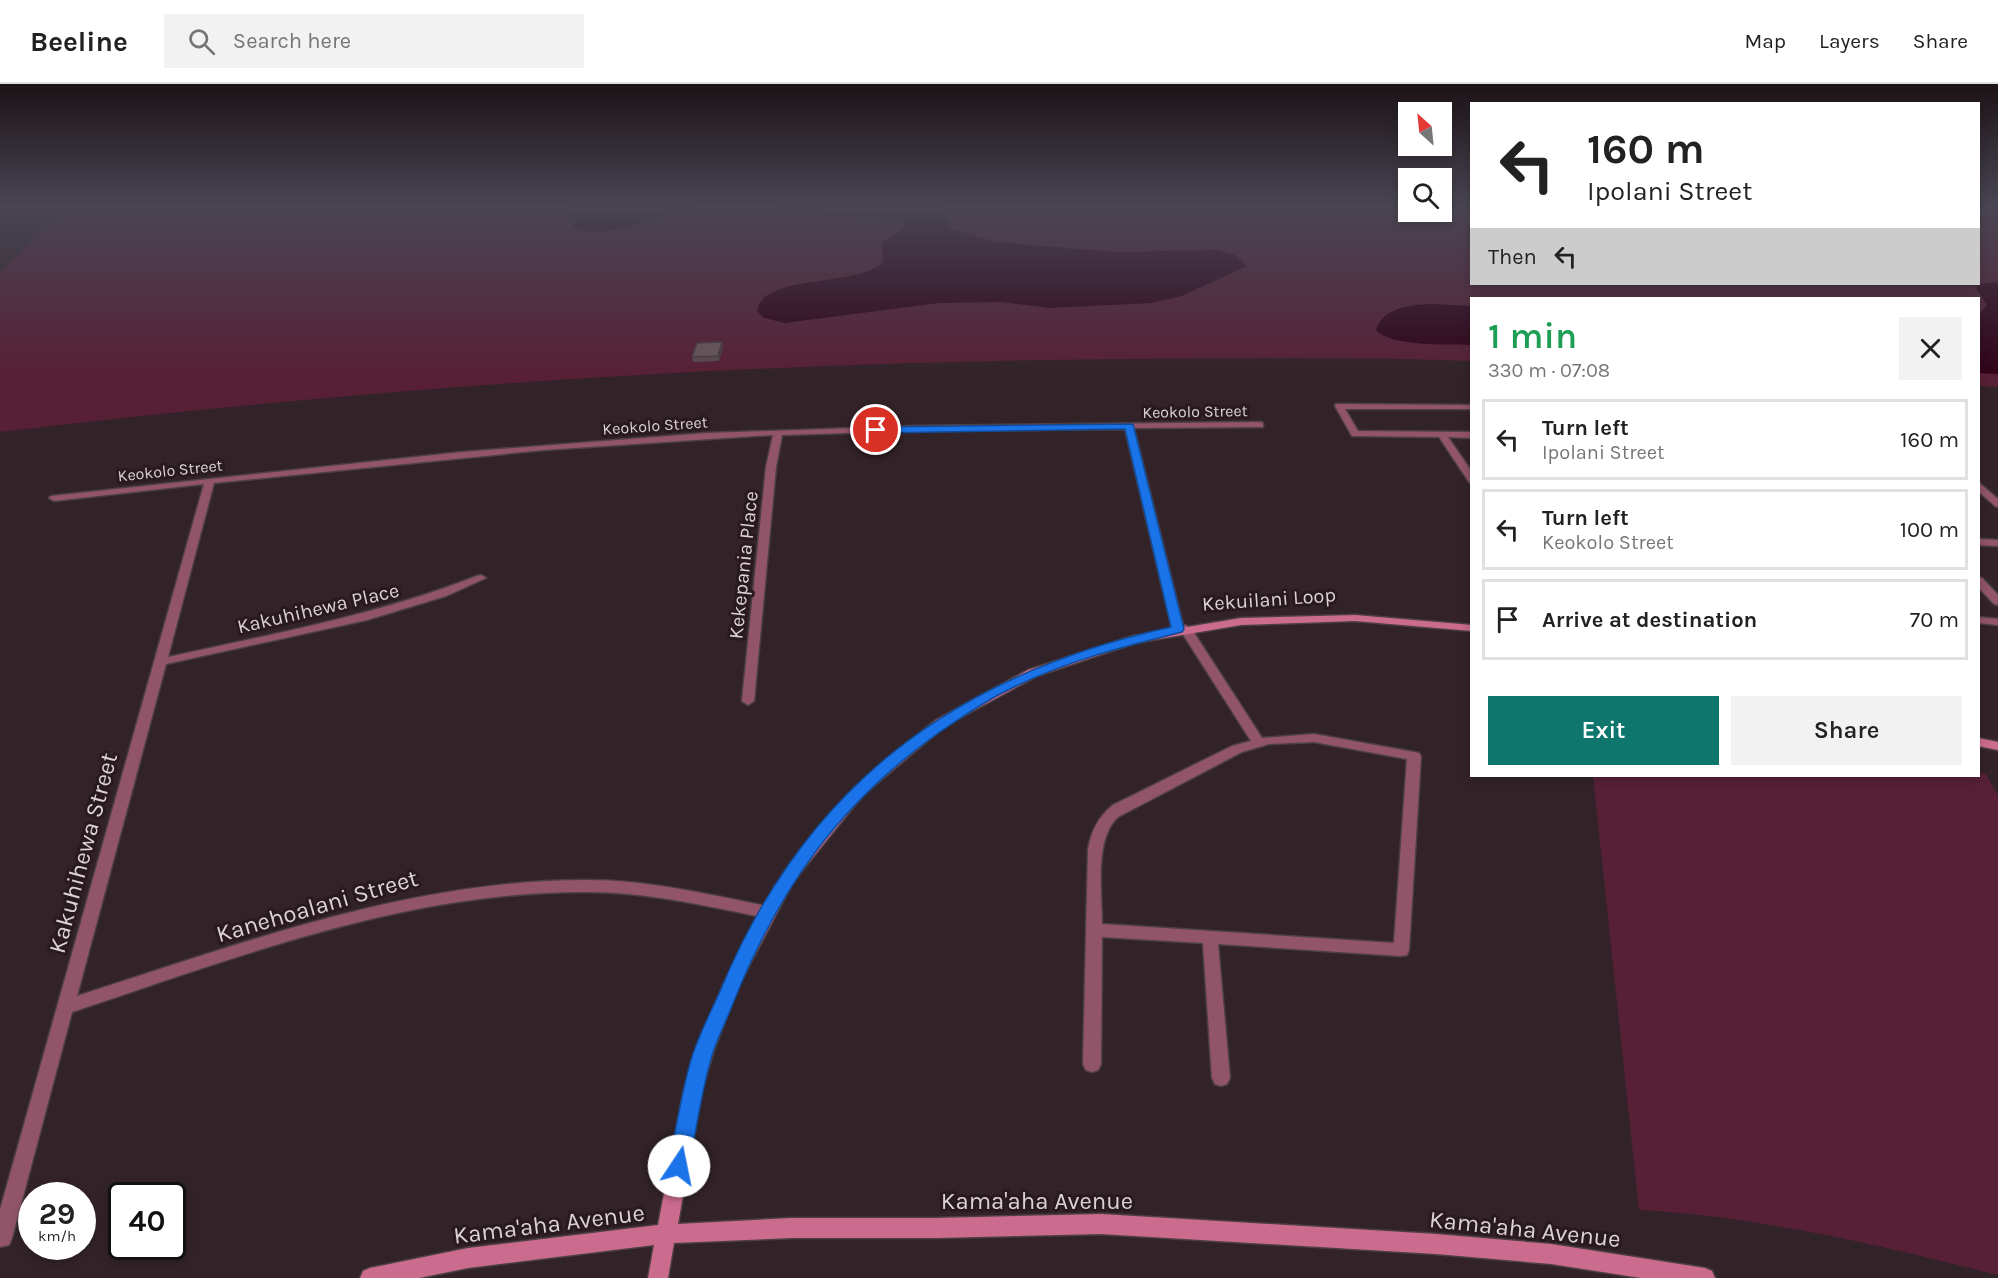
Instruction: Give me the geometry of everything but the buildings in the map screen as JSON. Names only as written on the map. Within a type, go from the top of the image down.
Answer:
[{"type":"street","points":[[1470,407],[1339,406],[1355,434],[1470,435]]},
{"type":"street","name":"Keokolo Street","points":[[54,498],[568,446],[778,433],[1260,425]]},
{"type":"street","points":[[1129,426],[1181,628],[1258,742]]},
{"type":"street","name":"Kekepania Place","points":[[748,701],[771,467],[778,433]]},
{"type":"street","points":[[1442,435],[1470,477]]},
{"type":"street","name":"Kakuhihewa Street","points":[[2,1238],[210,481]]},
{"type":"street","points":[[1980,487],[1998,504]]},
{"type":"street","points":[[1980,542],[1998,543]]},
{"type":"street","name":"Kakuhihewa Place","points":[[159,662],[388,611],[438,596],[481,578]]},
{"type":"street","points":[[1980,582],[1998,602]]},
{"type":"street","name":"Kekuilani Loop","points":[[658,1278],[701,1059],[746,951],[766,912],[799,860],[830,821],[887,764],[931,730],[968,706],[1043,668],[1123,641],[1181,628],[1249,619],[1336,616],[1381,618],[1470,628]]},
{"type":"street","points":[[1980,620],[1998,622]]},
{"type":"street","points":[[1092,1064],[1094,930],[1096,843],[1102,824],[1109,816],[1118,809],[1237,749],[1258,742],[1314,738],[1413,756],[1410,834],[1401,950],[1094,930]]},
{"type":"street","points":[[1980,742],[1998,746]]},
{"type":"street","name":"Kanehoalani Street","points":[[65,1007],[331,922],[384,908],[476,892],[534,886],[631,888],[692,897],[766,912]]},
{"type":"street","points":[[1210,938],[1221,1078]]},
{"type":"street","name":"Kama'aha Avenue","points":[[370,1278],[468,1258],[665,1234],[792,1227],[936,1228],[1101,1224],[1436,1244],[1551,1254],[1705,1278]]},
{"type":"shaded area","points":[[10,263],[1470,263],[1470,285],[1980,285],[1980,263],[1998,263],[1998,387],[1980,386],[1980,297],[1470,297],[1470,361],[1304,358],[1138,359],[853,365],[711,371],[568,379],[284,402],[0,432],[0,272]]},
{"type":"shaded area","points":[[881,263],[1243,263],[1247,266],[1182,296],[1151,303],[1050,308],[1001,302],[939,303],[785,323],[764,318],[757,311],[763,299],[776,291],[855,275]]},
{"type":"shaded area","points":[[1998,282],[1998,374],[1980,373],[1980,314],[1987,305],[1976,288],[1980,284]]},
{"type":"shaded area","points":[[1415,305],[1470,306],[1470,345],[1407,342],[1383,335],[1376,330],[1385,316],[1391,312]]},
{"type":"shaded area","points":[[1980,772],[1986,774],[1998,796],[1998,1275],[1820,1234],[1683,1213],[1639,1210],[1593,777],[1980,777]]},
{"type":"route","points":[[679,1166],[701,1059],[746,951],[780,889],[799,860],[830,821],[862,787],[896,757],[931,730],[968,706],[1043,668],[1083,653],[1123,641],[1178,629],[1129,426],[876,430]]}]
